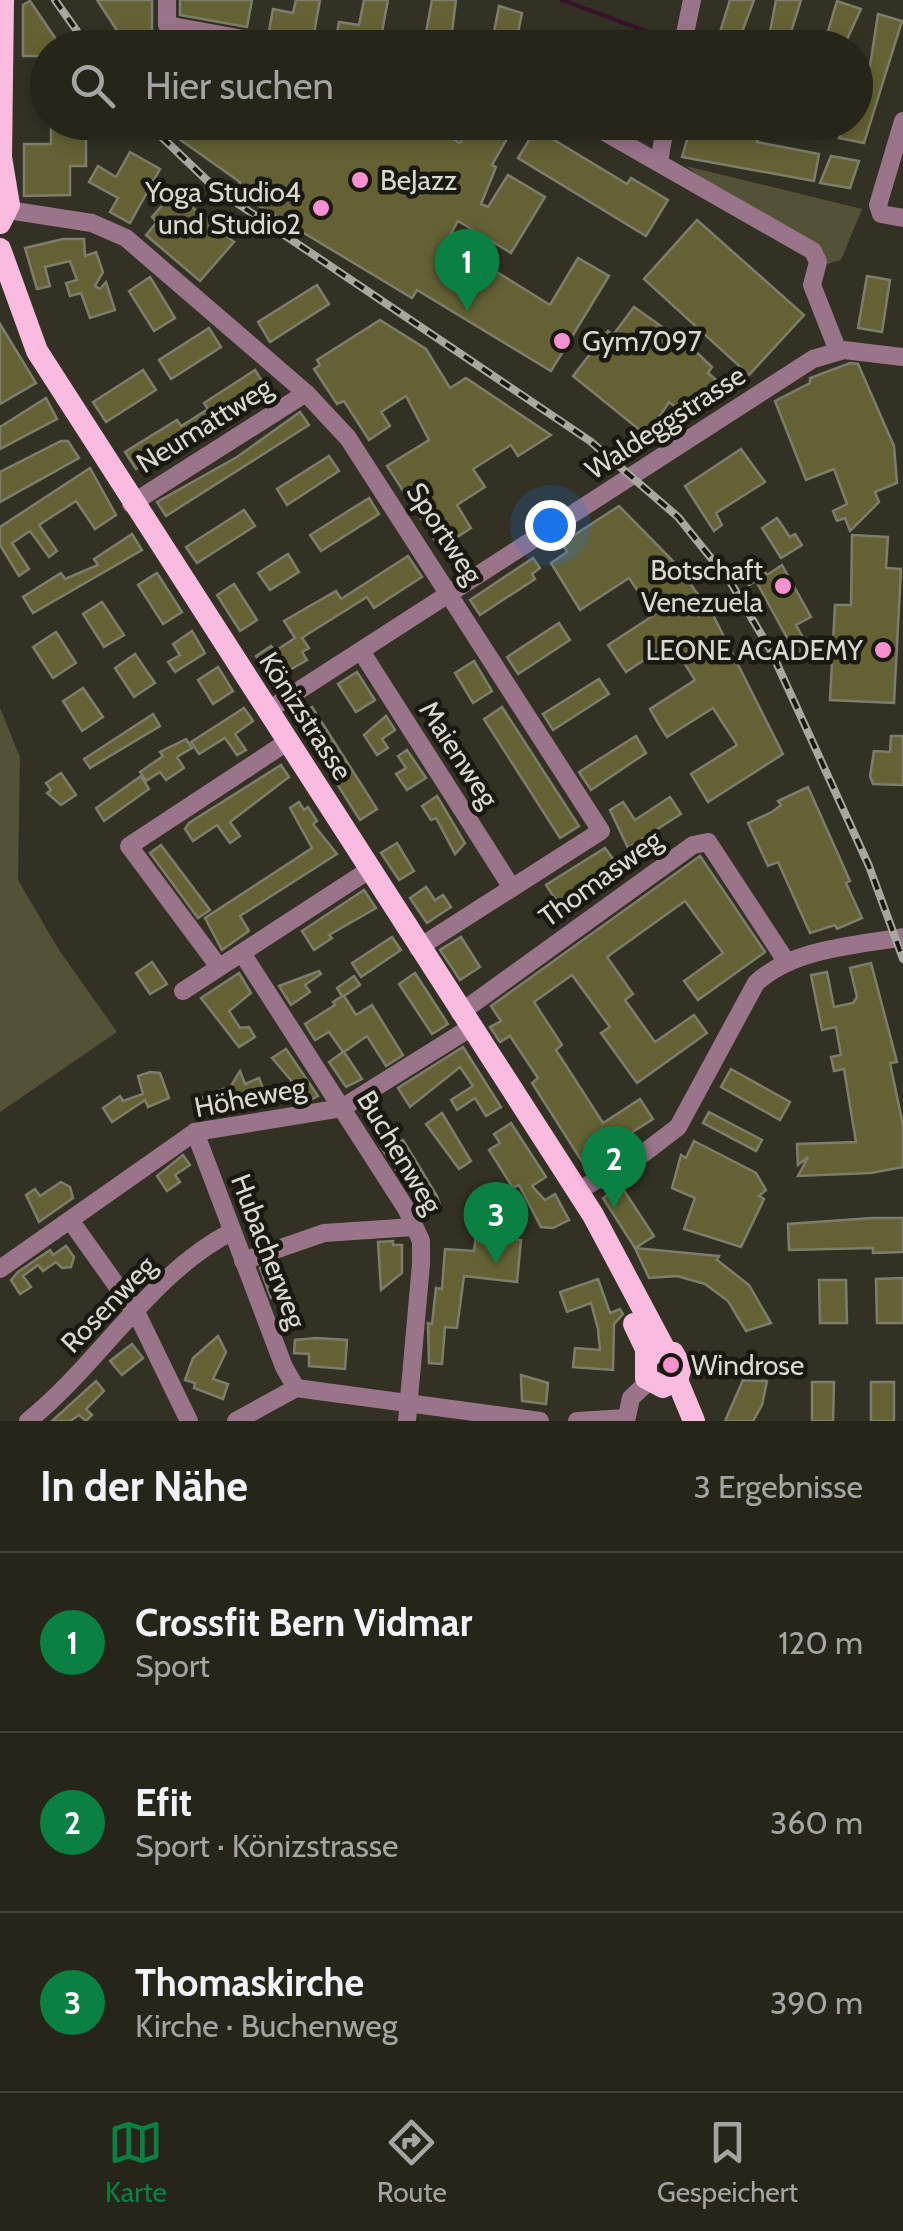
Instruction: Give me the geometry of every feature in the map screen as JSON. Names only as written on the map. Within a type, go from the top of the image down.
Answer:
[{"type":"main road","name":"Könizstrasse","points":[[3,0],[1,251],[31,342],[131,504],[579,1197],[682,1421]]},
{"type":"main road","name":"Könizstrasse","points":[[579,1197],[632,1320],[694,1421]]},
{"type":"street","points":[[167,0],[167,25],[194,30]]},
{"type":"street","points":[[686,30],[692,0]]},
{"type":"street","points":[[903,121],[879,210],[903,218]]},
{"type":"street","points":[[622,140],[813,250],[818,262],[812,285],[838,351],[903,357]]},
{"type":"street","points":[[659,162],[663,140]]},
{"type":"street","name":"Sportweg","points":[[3,208],[92,222],[126,238],[306,393],[364,459],[601,831],[418,948]]},
{"type":"street","name":"Waldeggstrasse","points":[[267,711],[807,363],[838,351]]},
{"type":"street","name":"Neumattweg","points":[[131,504],[306,393]]},
{"type":"street","name":"Maienweg","points":[[360,651],[512,888]]},
{"type":"street","points":[[220,967],[129,846],[287,742]]},
{"type":"street","name":"Thomasweg","points":[[465,1020],[693,846],[708,842],[786,961]]},
{"type":"street","points":[[183,991],[369,870]]},
{"type":"street","points":[[579,1197],[678,1128],[756,983],[786,961],[903,936]]},
{"type":"street","name":"Buchenweg","points":[[242,953],[342,1108],[421,1241],[407,1413]]},
{"type":"street","name":"Höheweg","points":[[0,1270],[196,1132],[342,1108],[465,1020]]},
{"type":"street","name":"Hubacherweg","points":[[196,1132],[231,1232],[296,1388]]},
{"type":"street","points":[[70,1220],[136,1314],[188,1421]]},
{"type":"street","points":[[243,1261],[324,1233],[414,1227]]},
{"type":"street","name":"Rosenweg","points":[[28,1421],[57,1398],[198,1250],[231,1232]]},
{"type":"street","points":[[577,1421],[626,1420],[630,1398],[660,1371]]},
{"type":"street","points":[[236,1421],[296,1388],[407,1413],[540,1421]]},
{"type":"shaded area","points":[[686,166],[862,209],[841,260],[820,266]]},
{"type":"shaded area","points":[[0,708],[20,757],[18,880],[59,950],[117,1032],[0,1112]]},
{"type":"building","points":[[97,0],[152,0],[152,30],[117,30]]},
{"type":"building","points":[[180,0],[252,0],[247,27],[180,15]]},
{"type":"building","points":[[296,0],[320,0],[315,30],[269,30],[273,9],[293,13]]},
{"type":"building","points":[[364,0],[388,0],[382,30],[338,30],[339,22],[359,25]]},
{"type":"building","points":[[432,0],[456,0],[452,30],[426,30]]},
{"type":"building","points":[[730,0],[754,0],[743,30],[721,30]]},
{"type":"building","points":[[776,0],[801,0],[792,30],[770,30]]},
{"type":"building","points":[[30,1],[50,30],[30,30],[30,56],[23,56],[23,5]]},
{"type":"building","points":[[837,1],[861,9],[851,30],[828,30]]},
{"type":"building","points":[[499,6],[522,13],[519,30],[494,30]]},
{"type":"building","points":[[878,14],[902,21],[873,114],[873,46]]},
{"type":"building","points":[[51,140],[86,140],[86,166],[70,166],[70,195],[24,196],[24,144],[51,144]]},
{"type":"building","points":[[180,140],[506,140],[492,165],[496,167],[481,204],[488,207],[508,175],[545,197],[511,253],[458,221],[447,241],[550,305],[578,258],[609,276],[551,371],[417,290],[412,298],[234,191],[240,182]]},
{"type":"building","points":[[529,140],[554,140],[627,184],[631,178],[668,200],[646,236],[518,158]]},
{"type":"building","points":[[687,140],[758,140],[819,154],[814,181],[682,157]]},
{"type":"building","points":[[130,152],[160,169],[130,223],[110,212],[118,198],[89,182],[98,166],[116,177]]},
{"type":"building","points":[[831,156],[859,161],[850,188],[820,183]]},
{"type":"building","points":[[174,192],[234,242],[200,281],[146,235],[157,222],[152,217]]},
{"type":"building","points":[[697,220],[804,315],[749,375],[644,279]]},
{"type":"building","points":[[63,239],[84,239],[85,256],[96,252],[103,272],[95,286],[100,289],[106,282],[115,310],[90,318],[81,293],[70,296],[66,283],[77,280],[70,261],[45,267],[50,286],[37,289],[25,248]]},
{"type":"building","points":[[867,276],[890,280],[882,332],[858,328]]},
{"type":"building","points":[[150,277],[175,318],[154,331],[129,291]]},
{"type":"building","points":[[317,285],[329,304],[270,342],[258,322]]},
{"type":"building","points":[[634,307],[692,348],[712,367],[708,373],[715,379],[687,416],[669,402],[647,436],[573,376],[608,331],[613,335]]},
{"type":"building","points":[[380,320],[426,349],[450,388],[466,378],[551,435],[518,456],[511,445],[473,469],[485,487],[457,505],[471,528],[440,548],[387,466],[429,440],[406,396],[381,412],[390,426],[369,440],[344,401],[337,404],[314,369],[320,365],[317,360]]},
{"type":"building","points":[[0,324],[36,383],[0,404]]},
{"type":"building","points":[[209,328],[221,347],[171,379],[159,360]]},
{"type":"building","points":[[850,363],[858,364],[894,446],[897,483],[875,492],[879,502],[850,531],[845,518],[837,521],[833,511],[847,504],[834,469],[806,480],[775,401],[810,383],[810,378]]},
{"type":"building","points":[[143,370],[156,390],[106,422],[93,402]]},
{"type":"building","points":[[255,370],[265,386],[136,469],[125,452],[177,420],[181,426],[194,418],[208,409],[204,403]]},
{"type":"building","points":[[46,398],[57,419],[0,449],[0,427]]},
{"type":"building","points":[[300,412],[309,425],[166,516],[157,502],[237,457]]},
{"type":"building","points":[[68,441],[79,458],[0,502],[0,472]]},
{"type":"building","points":[[741,449],[765,482],[716,513],[722,525],[714,531],[685,486]]},
{"type":"building","points":[[329,456],[339,471],[287,505],[277,489]]},
{"type":"building","points":[[90,468],[116,515],[95,529],[76,501],[39,525],[57,551],[49,557],[30,531],[12,543],[29,569],[19,576],[0,545],[0,527]]},
{"type":"building","points":[[369,498],[379,514],[321,551],[310,535]]},
{"type":"building","points":[[619,506],[675,563],[713,615],[783,754],[708,802],[691,774],[737,745],[713,708],[667,737],[658,723],[650,709],[695,680],[671,642],[626,672],[608,645],[654,615],[629,578],[580,610],[551,563],[567,552],[562,543]]},
{"type":"building","points":[[244,510],[255,526],[197,563],[186,547]]},
{"type":"building","points":[[777,518],[790,537],[795,534],[802,545],[781,558],[762,528]]},
{"type":"building","points":[[132,534],[142,550],[33,613],[23,597],[61,573],[65,579],[98,565],[94,559]]},
{"type":"building","points":[[852,535],[888,537],[886,568],[901,569],[894,703],[830,700],[835,605],[851,605]]},
{"type":"building","points":[[288,554],[299,572],[270,590],[258,573]]},
{"type":"building","points":[[408,556],[422,577],[374,608],[367,597],[302,638],[309,648],[302,652],[307,660],[272,680],[256,656],[271,646],[275,651],[295,638],[284,621],[336,591],[341,599]]},
{"type":"building","points":[[533,558],[540,568],[532,574],[535,579],[480,615],[470,600]]},
{"type":"building","points":[[758,561],[767,575],[782,565],[811,617],[796,625],[811,652],[798,658],[756,581],[749,585],[739,569]]},
{"type":"building","points":[[157,573],[182,612],[163,624],[138,585]]},
{"type":"building","points":[[234,584],[257,620],[240,631],[217,595]]},
{"type":"building","points":[[102,602],[124,635],[104,647],[83,614]]},
{"type":"building","points":[[559,623],[570,640],[518,674],[507,657]]},
{"type":"building","points":[[192,631],[205,653],[175,672],[168,662],[180,655],[173,644]]},
{"type":"building","points":[[56,632],[76,663],[53,678],[33,647]]},
{"type":"building","points":[[135,654],[155,683],[134,697],[115,668]]},
{"type":"building","points":[[474,661],[492,691],[473,703],[455,673]]},
{"type":"building","points":[[218,667],[233,691],[213,704],[198,680]]},
{"type":"building","points":[[357,672],[375,700],[356,712],[338,684]]},
{"type":"building","points":[[599,679],[609,694],[553,730],[543,714]]},
{"type":"building","points":[[83,688],[103,717],[82,731],[63,701]]},
{"type":"building","points":[[312,707],[377,809],[360,820],[295,718]]},
{"type":"building","points":[[502,707],[579,826],[560,838],[484,719]]},
{"type":"building","points":[[244,708],[253,721],[235,734],[246,750],[237,755],[225,738],[199,754],[191,742]]},
{"type":"building","points":[[153,714],[160,726],[90,768],[84,759]]},
{"type":"building","points":[[386,716],[395,730],[382,739],[388,748],[377,755],[364,735]]},
{"type":"building","points":[[636,736],[646,753],[591,790],[579,772]]},
{"type":"building","points":[[891,736],[903,736],[903,785],[873,784],[870,776],[874,751],[890,752]]},
{"type":"building","points":[[186,739],[192,748],[177,757],[184,768],[166,780],[160,772],[146,781],[140,772],[163,756],[160,752]]},
{"type":"building","points":[[407,750],[426,778],[407,790],[396,774],[406,768],[398,756]]},
{"type":"building","points":[[281,765],[289,777],[230,822],[240,836],[230,843],[217,825],[193,841],[185,829],[189,823]]},
{"type":"building","points":[[61,773],[76,795],[61,805],[47,793],[51,790],[46,783]]},
{"type":"building","points":[[141,776],[149,789],[104,821],[96,808]]},
{"type":"building","points":[[808,787],[850,881],[846,883],[862,918],[837,929],[835,925],[810,933],[778,862],[768,866],[748,823],[772,812],[781,805],[778,801]]},
{"type":"building","points":[[437,796],[465,843],[455,854],[436,818],[431,820],[422,806]]},
{"type":"building","points":[[670,797],[681,814],[628,848],[610,810],[623,802],[635,820]]},
{"type":"building","points":[[299,802],[304,810],[308,807],[317,821],[313,824],[337,854],[240,916],[249,931],[222,950],[205,918],[312,848],[290,808]]},
{"type":"building","points":[[397,843],[414,871],[399,880],[381,853]]},
{"type":"building","points":[[161,845],[210,910],[198,918],[150,853]]},
{"type":"building","points":[[605,848],[616,863],[559,905],[546,885]]},
{"type":"building","points":[[700,856],[765,952],[698,1000],[684,981],[723,953],[685,901],[607,957],[633,994],[625,1000],[655,1042],[694,1015],[707,1033],[637,1083],[601,1033],[610,1027],[572,975],[534,1002],[562,1045],[556,1050],[603,1123],[640,1099],[653,1119],[583,1163],[532,1083],[538,1078],[510,1036],[500,1042],[490,1027],[501,1021],[491,1006]]},
{"type":"building","points":[[426,887],[435,900],[443,895],[451,907],[427,923],[410,898]]},
{"type":"building","points":[[364,890],[376,908],[329,935],[332,938],[314,950],[302,931]]},
{"type":"building","points":[[392,937],[401,950],[361,977],[352,963]]},
{"type":"building","points":[[461,937],[480,967],[460,980],[440,950]]},
{"type":"building","points":[[152,962],[167,984],[150,994],[136,973]]},
{"type":"building","points":[[871,963],[897,1062],[890,1063],[903,1125],[903,1167],[871,1173],[798,1176],[808,1157],[798,1165],[797,1144],[856,1142],[844,1069],[834,1071],[831,1057],[841,1055],[836,1027],[822,1030],[811,975],[827,972],[834,1007],[853,1003],[857,997],[850,968]]},
{"type":"building","points":[[319,971],[321,974],[305,985],[310,992],[291,1005],[279,986]]},
{"type":"building","points":[[239,973],[251,993],[229,1011],[240,1028],[249,1027],[255,1037],[239,1047],[201,998]]},
{"type":"building","points":[[415,973],[448,1024],[432,1034],[399,984]]},
{"type":"building","points":[[354,976],[360,985],[344,996],[356,1015],[372,1005],[403,1055],[386,1066],[367,1036],[344,1052],[362,1079],[346,1087],[329,1062],[343,1052],[329,1032],[315,1040],[305,1024],[335,1005],[333,1002],[342,996],[337,988]]},
{"type":"building","points":[[463,1047],[501,1107],[486,1116],[475,1098],[457,1110],[451,1100],[473,1086],[460,1067],[410,1107],[398,1088]]},
{"type":"building","points":[[286,1049],[318,1096],[299,1100],[292,1089],[296,1086],[272,1058]]},
{"type":"building","points":[[731,1069],[790,1102],[780,1120],[721,1087]]},
{"type":"building","points":[[240,1071],[245,1084],[259,1078],[269,1104],[223,1114],[219,1104],[204,1111],[199,1099],[231,1086]]},
{"type":"building","points":[[160,1073],[169,1098],[148,1107],[145,1100],[112,1122],[103,1108],[120,1096],[123,1101],[143,1094],[138,1076]]},
{"type":"building","points":[[709,1112],[762,1140],[756,1151],[703,1123]]},
{"type":"building","points":[[442,1113],[471,1161],[459,1169],[426,1124]]},
{"type":"building","points":[[511,1123],[546,1177],[532,1186],[545,1200],[555,1194],[569,1220],[553,1228],[541,1227],[519,1185],[513,1188],[489,1150],[500,1143],[494,1134]]},
{"type":"building","points":[[403,1140],[441,1208],[431,1211],[424,1190],[413,1194],[382,1149]]},
{"type":"building","points":[[694,1141],[756,1173],[766,1190],[759,1196],[764,1199],[741,1247],[684,1229],[695,1198],[672,1188],[681,1155],[686,1158]]},
{"type":"building","points":[[183,1155],[190,1165],[175,1175],[180,1182],[167,1191],[157,1176]]},
{"type":"building","points":[[61,1182],[70,1187],[73,1198],[39,1222],[26,1195],[35,1189],[40,1196]]},
{"type":"building","points":[[621,1186],[654,1236],[635,1248],[603,1198]]},
{"type":"building","points":[[903,1218],[903,1252],[873,1253],[873,1248],[789,1250],[788,1224]]},
{"type":"building","points":[[476,1235],[521,1240],[517,1282],[464,1276],[457,1328],[445,1327],[442,1364],[429,1363],[428,1323],[432,1324],[436,1288],[442,1289],[445,1249],[474,1251]]},
{"type":"building","points":[[393,1241],[393,1245],[402,1245],[402,1273],[381,1290],[378,1242]]},
{"type":"building","points":[[66,1246],[74,1257],[71,1267],[62,1268],[56,1262],[43,1271],[38,1265],[23,1276],[31,1287],[20,1294],[11,1280],[18,1272],[50,1250],[53,1255]]},
{"type":"building","points":[[635,1248],[719,1256],[717,1260],[749,1285],[771,1323],[746,1331],[728,1301],[705,1284],[677,1276],[649,1278]]},
{"type":"building","points":[[278,1266],[288,1294],[271,1298],[260,1268]]},
{"type":"building","points":[[903,1278],[903,1323],[877,1323],[876,1279]]},
{"type":"building","points":[[598,1279],[610,1313],[620,1309],[623,1314],[614,1324],[613,1370],[573,1367],[575,1348],[600,1350],[598,1329],[591,1303],[567,1312],[560,1292]]},
{"type":"building","points":[[819,1280],[846,1280],[847,1323],[820,1323]]},
{"type":"building","points":[[218,1336],[226,1352],[213,1379],[228,1384],[223,1399],[194,1388],[195,1383],[185,1380],[193,1358]]},
{"type":"building","points":[[295,1340],[347,1340],[345,1369],[309,1366],[309,1354],[294,1353]]},
{"type":"building","points":[[132,1344],[143,1358],[122,1375],[110,1361]]},
{"type":"building","points":[[521,1375],[548,1383],[546,1404],[522,1401]]},
{"type":"building","points":[[743,1380],[767,1381],[762,1405],[753,1421],[725,1421]]},
{"type":"building","points":[[96,1381],[104,1391],[86,1409],[92,1415],[86,1421],[79,1415],[70,1421],[52,1421]]},
{"type":"building","points":[[812,1382],[834,1382],[833,1421],[812,1421]]},
{"type":"building","points":[[871,1382],[894,1382],[894,1421],[871,1421]]},
{"type":"waterway","points":[[562,0],[643,30]]},
{"type":"railway","points":[[55,0],[76,30]]},
{"type":"railway","points":[[165,140],[216,189],[590,441],[678,517],[731,583],[771,651],[869,866],[903,959]]},
{"type":"place","name":"BeJazz","points":[[360,180]]},
{"type":"place","name":"Yoga Studio4 und Studio2","points":[[321,208]]},
{"type":"place","name":"Crossfit Bern Vidmar","points":[[467,311]]},
{"type":"place","name":"Gym7097","points":[[562,341]]},
{"type":"place","name":"Botschaft Venezuela","points":[[783,586]]},
{"type":"place","name":"LEONE ACADEMY","points":[[883,650]]},
{"type":"place","name":"Efit","points":[[614,1208]]},
{"type":"place","name":"Thomaskirche","points":[[496,1264]]},
{"type":"place","name":"Windrose","points":[[671,1365]]}]
